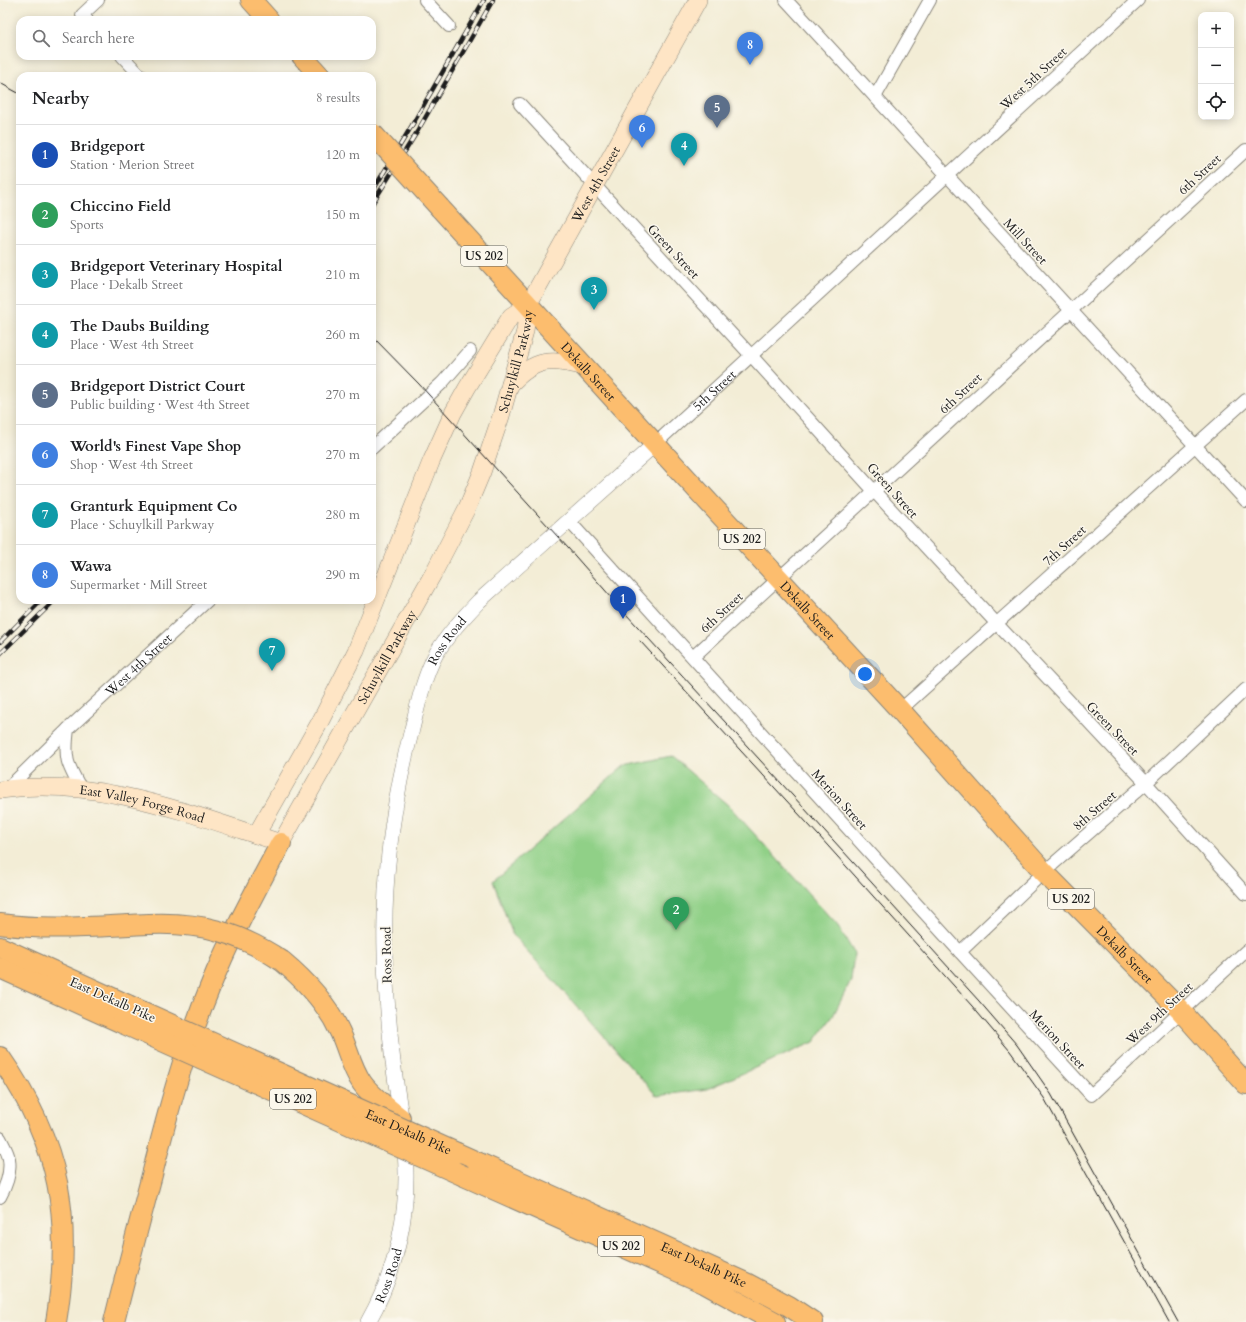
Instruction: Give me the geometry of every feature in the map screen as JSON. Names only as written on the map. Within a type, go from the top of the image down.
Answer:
[{"type":"highway","points":[[251,0],[265,16]]},
{"type":"highway","points":[[306,60],[316,72]]},
{"type":"highway","name":"Dekalb Street","points":[[376,137],[584,367],[900,710],[1044,872],[1181,1011],[1246,1084]]},
{"type":"highway","points":[[114,1322],[166,1120],[195,1025],[224,952],[281,843]]},
{"type":"highway","points":[[0,924],[56,928],[168,923],[188,924],[209,928],[247,940],[282,961],[309,985],[330,1014],[362,1084],[369,1092],[400,1118]]},
{"type":"highway","name":"East Dekalb Pike","points":[[0,947],[125,1014],[464,1176],[704,1282],[775,1322]]},
{"type":"highway","name":"East Dekalb Pike","points":[[0,968],[125,1014],[457,1153],[746,1283],[789,1306],[813,1322]]},
{"type":"highway","points":[[0,1057],[27,1099],[36,1118],[50,1155],[58,1185],[62,1208],[63,1251],[62,1278],[56,1322]]},
{"type":"main road","name":"West 4th Street","points":[[528,305],[698,0]]},
{"type":"main road","name":"Schuylkill Parkway","points":[[281,843],[451,541],[482,472],[492,444],[525,331],[528,305]]},
{"type":"main road","name":"Schuylkill Parkway","points":[[376,601],[431,462],[453,413],[511,316],[528,305]]},
{"type":"main road","points":[[510,385],[526,370],[543,362],[561,361],[584,367]]},
{"type":"main road","name":"Schuylkill Parkway","points":[[256,835],[320,722],[356,651],[375,604]]},
{"type":"main road","name":"East Valley Forge Road","points":[[3,789],[58,787],[105,792],[153,803],[281,843]]},
{"type":"street","points":[[85,16],[98,0]]},
{"type":"street","points":[[425,0],[449,26]]},
{"type":"street","name":"Mill Street","points":[[786,0],[1246,501]]},
{"type":"street","points":[[875,97],[930,0]]},
{"type":"street","name":"West 5th Street","points":[[947,176],[1138,0]]},
{"type":"street","points":[[126,60],[137,72]]},
{"type":"street","name":"Green Street","points":[[520,104],[752,355],[874,491],[1146,783],[1246,894]]},
{"type":"street","name":"6th Street","points":[[693,657],[1246,150]]},
{"type":"street","name":"5th Street","points":[[479,601],[655,444],[947,176]]},
{"type":"street","points":[[376,444],[442,383],[470,351]]},
{"type":"street","name":"7th Street","points":[[900,710],[1246,400]]},
{"type":"street","name":"Merion Street","points":[[569,521],[1091,1095]]},
{"type":"street","name":"Ross Road","points":[[368,1322],[382,1297],[391,1272],[399,1242],[404,1209],[406,1179],[405,1151],[391,1046],[385,952],[386,904],[395,807],[405,755],[418,704],[435,655],[458,622],[479,601]]},
{"type":"street","name":"West 4th Street","points":[[3,789],[204,604]]},
{"type":"street","name":"8th Street","points":[[960,952],[1044,872],[1146,783],[1246,688]]},
{"type":"street","points":[[68,730],[65,747],[66,756],[68,765],[81,789]]},
{"type":"street","name":"West 9th Street","points":[[1091,1095],[1246,951]]},
{"type":"street","points":[[0,1138],[9,1158],[8,1175],[4,1191],[0,1197]]},
{"type":"green space","points":[[671,756],[729,806],[838,926],[854,953],[851,980],[833,1016],[814,1042],[707,1089],[657,1096],[513,935],[493,881],[624,766]]},
{"type":"tram line","points":[[0,83],[16,92]]},
{"type":"tram line","points":[[376,340],[419,384],[626,614],[979,1001],[1017,1045],[1051,1094],[1178,1322]]},
{"type":"tram line","points":[[640,641],[819,836],[972,1006],[1010,1051],[1044,1098],[1169,1322]]},
{"type":"railway","points":[[376,185],[484,0]]},
{"type":"railway","points":[[376,198],[417,132],[493,0]]},
{"type":"railway","points":[[0,642],[38,604]]},
{"type":"railway","points":[[0,654],[51,604]]},
{"type":"place","name":"Wawa","points":[[750,65]]},
{"type":"place","name":"Bridgeport District Court","points":[[717,128]]},
{"type":"place","name":"World's Finest Vape Shop","points":[[642,148]]},
{"type":"place","name":"The Daubs Building","points":[[684,166]]},
{"type":"place","name":"Bridgeport Veterinary Hospital","points":[[594,310]]},
{"type":"place","name":"Bridgeport","points":[[623,619]]},
{"type":"place","name":"Granturk Equipment Co","points":[[272,671]]},
{"type":"place","name":"Chiccino Field","points":[[676,930]]}]
